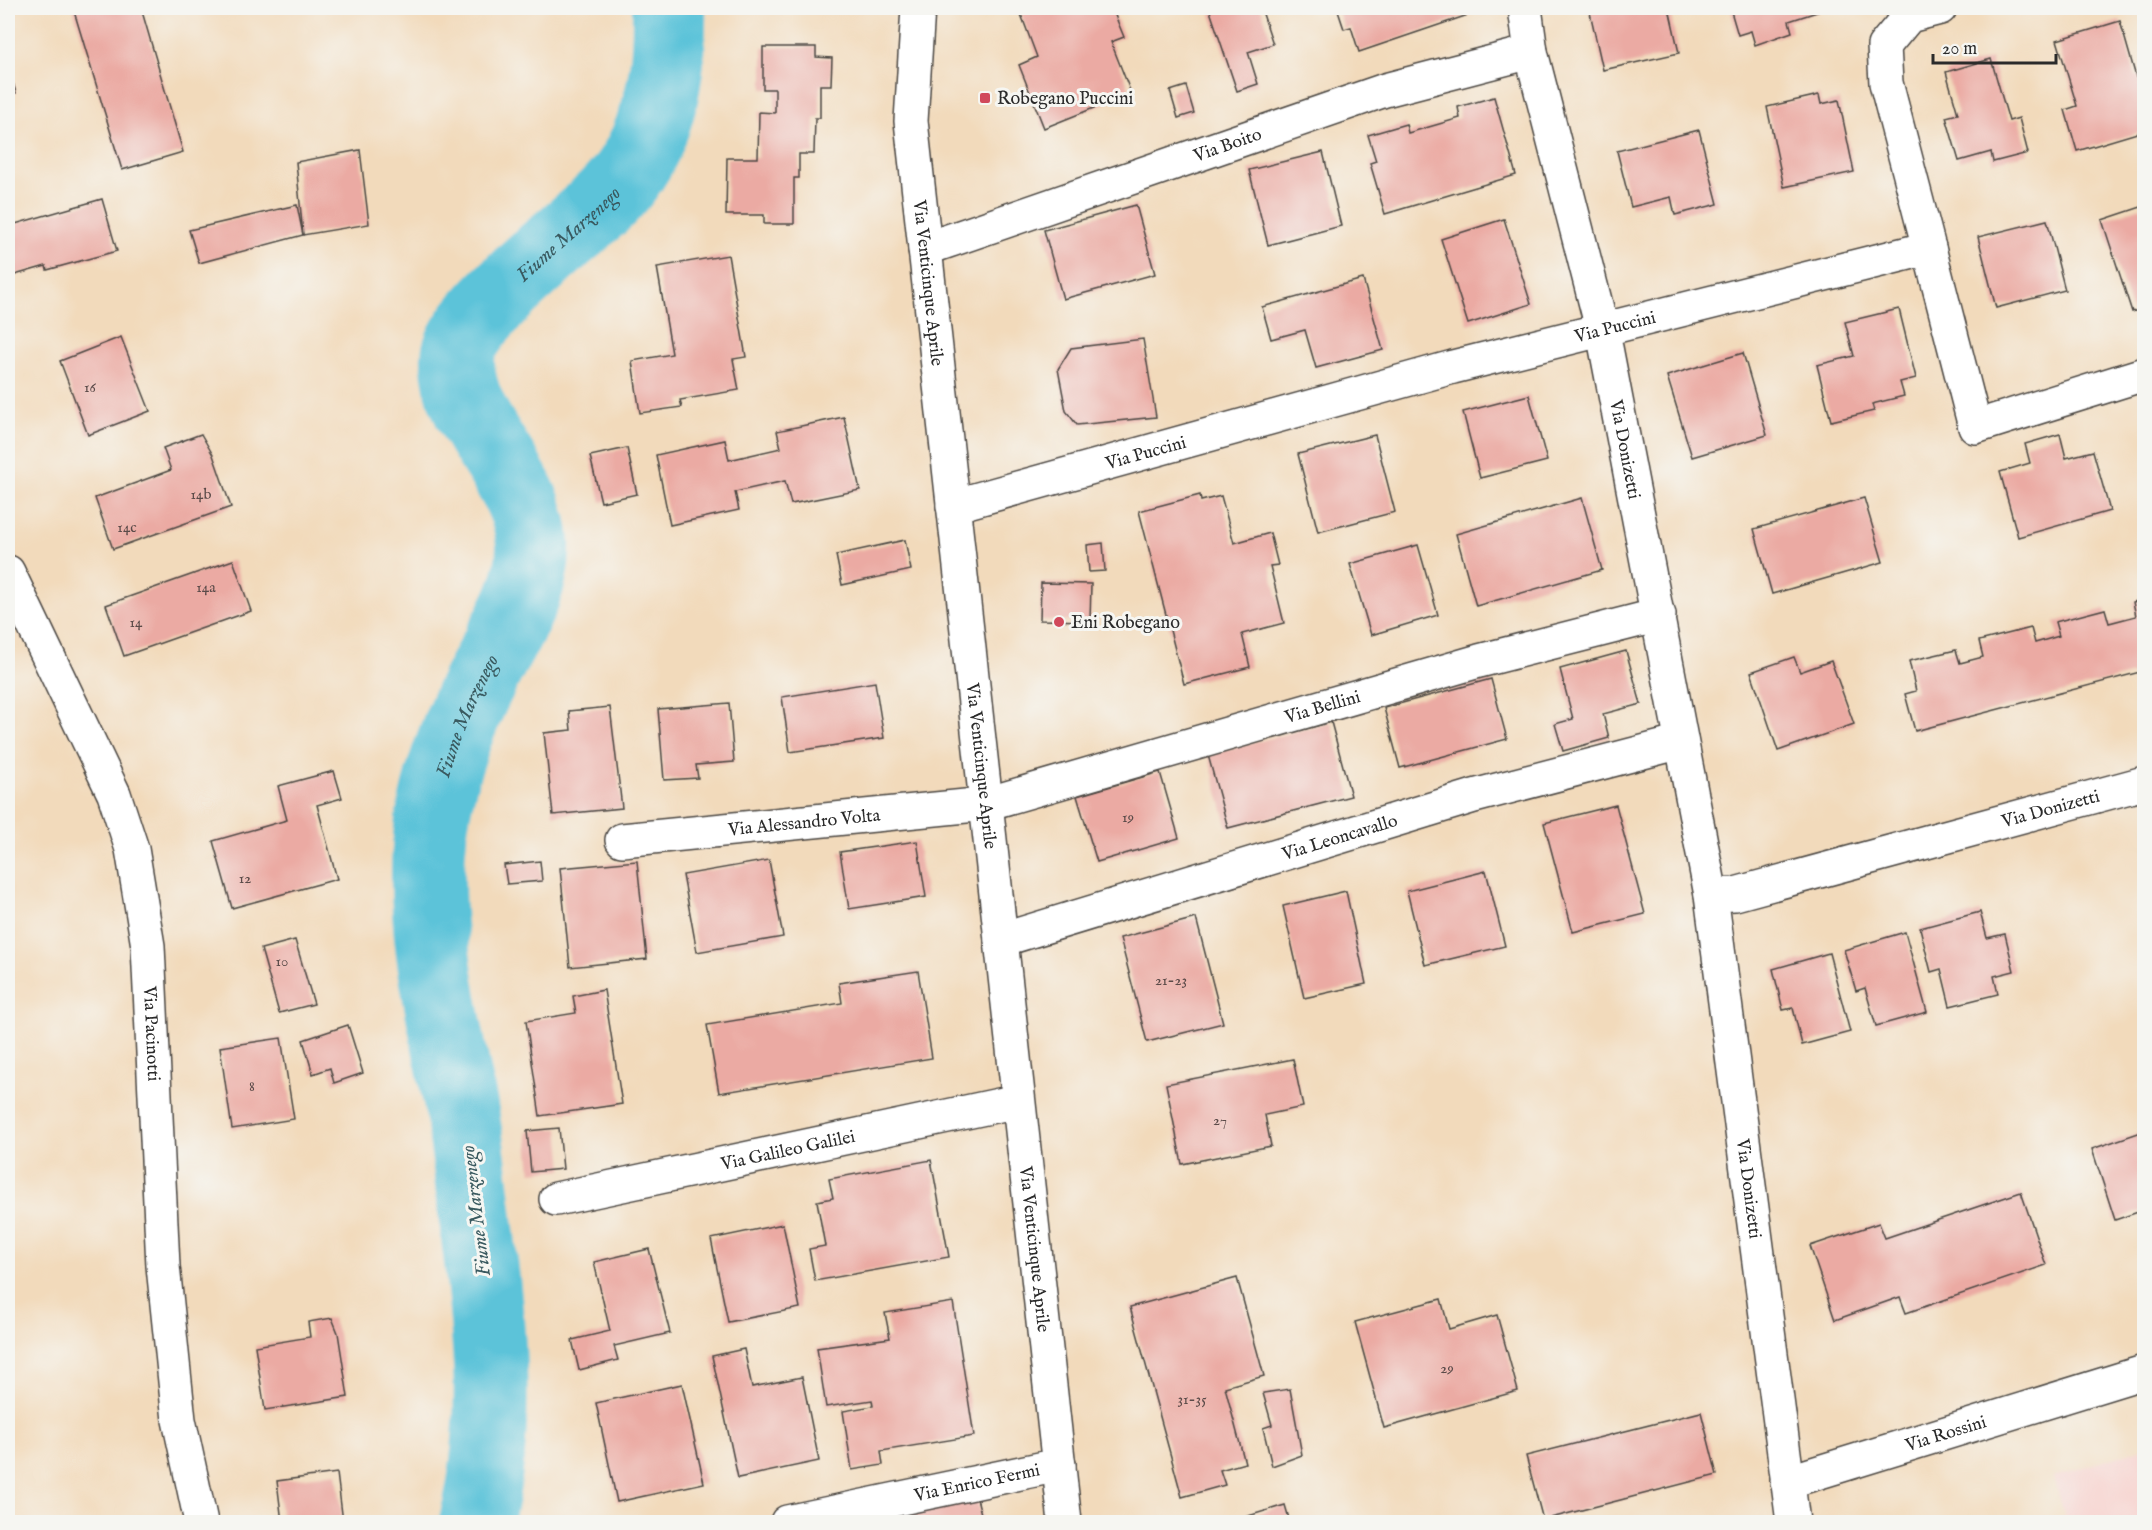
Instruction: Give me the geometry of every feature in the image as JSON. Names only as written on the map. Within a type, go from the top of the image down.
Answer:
[{"type":"street","name":"Via Venticinque Aprile","points":[[918,8],[911,121],[1065,1522]]},
{"type":"street","name":"Via Donizetti","points":[[1524,8],[1531,52],[1603,332],[1711,895],[1787,1482]]},
{"type":"street","points":[[1940,8],[1909,16],[1884,46],[1886,83],[1975,427],[2145,374]]},
{"type":"street","name":"Via Boito","points":[[925,249],[1385,90],[1531,52]]},
{"type":"street","name":"Via Puccini","points":[[953,506],[1453,367],[1603,332],[1929,248]]},
{"type":"street","name":"Via Pacinotti","points":[[8,572],[114,794],[132,849],[148,946],[164,1278],[179,1420],[201,1522]]},
{"type":"street","name":"Via Bellini","points":[[986,804],[1479,661],[1659,615]]},
{"type":"street","name":"Via Leoncavallo","points":[[1001,940],[1474,796],[1681,742]]},
{"type":"street","name":"Via Donizetti","points":[[1711,895],[1735,894],[2145,783]]},
{"type":"street","name":"Via Alessandro Volta","points":[[622,840],[986,804]]},
{"type":"street","name":"Via Galileo Galilei","points":[[556,1199],[1018,1101]]},
{"type":"street","name":"Via Rossini","points":[[1787,1482],[2145,1372]]},
{"type":"street","name":"Via Enrico Fermi","points":[[787,1522],[1059,1465]]},
{"type":"street","points":[[1787,1482],[1793,1522]]},
{"type":"shaded area","points":[[2144,1448],[2144,1522],[2052,1522],[2065,1516],[2053,1477]]},
{"type":"building","points":[[73,8],[141,8],[183,152],[122,170]]},
{"type":"building","points":[[1112,8],[1124,37],[1111,42],[1131,93],[1044,128],[1019,65],[1037,57],[1019,9]]},
{"type":"building","points":[[1209,8],[1261,8],[1273,44],[1248,52],[1258,84],[1237,91]]},
{"type":"building","points":[[1337,8],[1469,8],[1471,14],[1359,52],[1351,27],[1344,29]]},
{"type":"building","points":[[1589,8],[1669,8],[1679,53],[1603,70]]},
{"type":"building","points":[[1730,8],[1819,8],[1820,11],[1789,21],[1792,32],[1755,45],[1751,31],[1738,35]]},
{"type":"building","points":[[2120,21],[2136,77],[2144,74],[2144,131],[2077,151],[2065,110],[2077,106],[2057,40]]},
{"type":"building","points":[[763,47],[816,47],[816,57],[832,58],[831,85],[820,85],[820,118],[815,118],[814,154],[799,154],[799,178],[794,178],[794,224],[764,224],[764,215],[726,215],[727,158],[758,158],[759,112],[775,113],[775,89],[763,89]]},
{"type":"building","points":[[1991,59],[2009,121],[2019,118],[2028,153],[1993,162],[1991,152],[1959,161],[1946,117],[1958,114],[1946,72]]},
{"type":"building","points":[[8,65],[16,93],[8,95]]},
{"type":"building","points":[[1186,86],[1194,113],[1178,118],[1170,91]]},
{"type":"building","points":[[1819,95],[1821,104],[1839,100],[1854,172],[1784,187],[1767,107]]},
{"type":"building","points":[[1494,97],[1516,175],[1385,214],[1370,163],[1376,161],[1368,135],[1406,124],[1408,133],[1460,118],[1458,107]]},
{"type":"building","points":[[1699,130],[1718,204],[1675,215],[1671,197],[1631,207],[1617,151]]},
{"type":"building","points":[[360,150],[369,224],[303,235],[296,162]]},
{"type":"building","points":[[1323,152],[1341,226],[1268,245],[1249,170]]},
{"type":"building","points":[[102,199],[117,251],[47,270],[46,266],[8,277],[8,226]]},
{"type":"building","points":[[297,205],[303,235],[199,263],[189,230]]},
{"type":"building","points":[[1136,205],[1155,274],[1063,299],[1044,230]]},
{"type":"building","points":[[2144,206],[2144,308],[2132,312],[2102,220]]},
{"type":"building","points":[[1504,219],[1531,304],[1468,324],[1441,239]]},
{"type":"building","points":[[2047,220],[2065,290],[1996,308],[1978,237]]},
{"type":"building","points":[[728,255],[746,357],[733,359],[739,390],[680,400],[682,407],[640,413],[632,361],[672,354],[657,267]]},
{"type":"building","points":[[1363,279],[1383,350],[1316,368],[1305,330],[1271,339],[1262,307]]},
{"type":"building","points":[[1899,309],[1916,378],[1900,382],[1904,396],[1872,404],[1874,411],[1831,421],[1817,365],[1854,356],[1845,322]]},
{"type":"building","points":[[121,337],[150,411],[88,435],[60,361]]},
{"type":"building","points":[[1143,339],[1156,417],[1077,425],[1066,411],[1058,369],[1071,348]]},
{"type":"building","points":[[1743,353],[1767,435],[1692,457],[1667,376]]},
{"type":"building","points":[[1529,395],[1547,461],[1480,478],[1463,412]]},
{"type":"building","points":[[844,417],[860,490],[791,504],[785,481],[735,492],[739,510],[670,525],[656,455],[725,440],[729,460],[781,448],[777,431]]},
{"type":"building","points":[[201,434],[213,455],[231,507],[113,549],[95,498],[171,470],[163,448]]},
{"type":"building","points":[[2060,434],[2066,458],[2093,451],[2110,511],[2018,537],[2000,472],[2030,463],[2025,444]]},
{"type":"building","points":[[1375,435],[1395,512],[1318,532],[1298,454]]},
{"type":"building","points":[[627,448],[637,494],[601,502],[590,456]]},
{"type":"building","points":[[1200,495],[1201,501],[1221,496],[1234,543],[1270,533],[1278,565],[1270,566],[1284,623],[1242,634],[1250,667],[1184,684],[1139,511]]},
{"type":"building","points":[[1582,498],[1602,570],[1476,606],[1456,534]]},
{"type":"building","points":[[1864,498],[1883,562],[1772,594],[1754,529]]},
{"type":"building","points":[[905,540],[911,570],[842,585],[836,555]]},
{"type":"building","points":[[1103,543],[1105,571],[1089,572],[1087,545]]},
{"type":"building","points":[[1418,545],[1438,615],[1371,635],[1350,564]]},
{"type":"building","points":[[233,560],[251,611],[124,656],[106,605]]},
{"type":"building","points":[[1041,583],[1091,584],[1090,621],[1040,620]]},
{"type":"building","points":[[2144,599],[2144,671],[1915,731],[1905,694],[1916,691],[1909,661],[1956,650],[1960,663],[1983,657],[1979,641],[2031,628],[2035,643],[2059,636],[2055,622],[2105,609],[2109,623],[2136,616],[2133,602]]},
{"type":"building","points":[[1626,651],[1641,704],[1603,714],[1609,738],[1563,751],[1555,724],[1573,719],[1560,669]]},
{"type":"building","points":[[1794,657],[1800,672],[1831,661],[1854,724],[1778,751],[1751,672]]},
{"type":"building","points":[[1491,679],[1507,739],[1400,768],[1384,708]]},
{"type":"building","points":[[875,682],[884,738],[790,752],[782,697]]},
{"type":"building","points":[[729,703],[734,762],[696,765],[698,778],[664,780],[658,709]]},
{"type":"building","points":[[610,707],[622,808],[553,815],[544,733],[571,730],[569,711]]},
{"type":"building","points":[[1331,722],[1351,796],[1228,828],[1208,755]]},
{"type":"building","points":[[334,771],[342,798],[317,805],[337,879],[232,908],[213,841],[287,820],[278,786]]},
{"type":"building","points":[[1160,772],[1179,838],[1097,862],[1077,796]]},
{"type":"building","points":[[1616,805],[1645,914],[1573,932],[1544,823]]},
{"type":"building","points":[[917,841],[926,897],[849,909],[840,852]]},
{"type":"building","points":[[769,860],[783,937],[697,952],[683,875]]},
{"type":"building","points":[[540,861],[542,881],[507,884],[504,865]]},
{"type":"building","points":[[637,861],[647,959],[570,967],[560,868]]},
{"type":"building","points":[[1486,871],[1505,946],[1425,965],[1407,891]]},
{"type":"building","points":[[1346,891],[1366,984],[1304,998],[1283,906]]},
{"type":"building","points":[[1980,912],[1987,938],[2005,934],[2014,971],[1994,976],[1998,994],[1950,1006],[1941,969],[1931,972],[1920,928]]},
{"type":"building","points":[[1196,918],[1223,1023],[1147,1042],[1120,938]]},
{"type":"building","points":[[1905,932],[1927,1012],[1876,1026],[1865,988],[1856,991],[1844,950]]},
{"type":"building","points":[[295,940],[314,1004],[279,1013],[261,949]]},
{"type":"building","points":[[1829,953],[1850,1032],[1802,1045],[1793,1008],[1783,1010],[1773,969]]},
{"type":"building","points":[[918,971],[932,1058],[719,1093],[707,1025],[842,1003],[839,983]]},
{"type":"building","points":[[604,990],[622,1104],[540,1116],[526,1021],[576,1013],[573,996]]},
{"type":"building","points":[[348,1025],[363,1073],[334,1083],[330,1068],[313,1074],[303,1040]]},
{"type":"building","points":[[281,1038],[294,1119],[232,1129],[220,1047]]},
{"type":"building","points":[[1293,1059],[1303,1107],[1265,1115],[1271,1146],[1182,1164],[1166,1084]]},
{"type":"building","points":[[559,1128],[563,1169],[531,1172],[527,1131]]},
{"type":"building","points":[[2144,1131],[2144,1210],[2115,1220],[2092,1149]]},
{"type":"building","points":[[931,1160],[949,1257],[815,1281],[809,1249],[825,1246],[817,1201],[833,1198],[829,1179]]},
{"type":"building","points":[[2021,1192],[2046,1265],[1906,1313],[1900,1297],[1835,1320],[1810,1246],[1879,1223],[1885,1238]]},
{"type":"building","points":[[783,1224],[800,1308],[728,1322],[711,1239]]},
{"type":"building","points":[[649,1249],[670,1333],[614,1346],[618,1360],[579,1370],[572,1340],[610,1331],[594,1262]]},
{"type":"building","points":[[1237,1278],[1264,1376],[1225,1387],[1245,1463],[1220,1470],[1225,1485],[1182,1497],[1130,1307]]},
{"type":"building","points":[[1441,1299],[1449,1329],[1497,1315],[1518,1391],[1384,1428],[1355,1322]]},
{"type":"building","points":[[953,1302],[974,1436],[881,1451],[883,1465],[852,1470],[843,1411],[873,1406],[872,1400],[826,1407],[817,1348],[890,1338],[885,1313]]},
{"type":"building","points":[[332,1318],[338,1333],[348,1397],[265,1410],[255,1346],[310,1337],[308,1322]]},
{"type":"building","points":[[744,1349],[752,1387],[802,1377],[819,1461],[738,1478],[712,1356]]},
{"type":"building","points":[[682,1384],[704,1483],[617,1502],[596,1403]]},
{"type":"building","points":[[1290,1389],[1302,1455],[1272,1466],[1263,1428],[1272,1425],[1263,1393]]},
{"type":"building","points":[[1701,1412],[1717,1475],[1543,1520],[1526,1456]]},
{"type":"building","points":[[337,1473],[343,1522],[282,1522],[277,1481]]},
{"type":"building","points":[[977,1498],[983,1522],[894,1522],[893,1517]]},
{"type":"building","points":[[1285,1505],[1290,1522],[1236,1522],[1235,1520]]},
{"type":"waterway","name":"Fiume Marzenego","points":[[476,1522],[488,1451],[489,1345],[466,1139],[434,964],[430,928],[428,856],[436,802],[452,746],[475,691],[523,596],[529,580],[533,545],[529,520],[520,496],[468,406],[460,382],[458,357],[464,340],[498,298],[608,198],[635,163],[654,122],[664,85],[669,8]]},
{"type":"place","name":"Robegano Puccini","points":[[985,98]]},
{"type":"place","name":"Eni Robegano","points":[[1059,622]]}]
